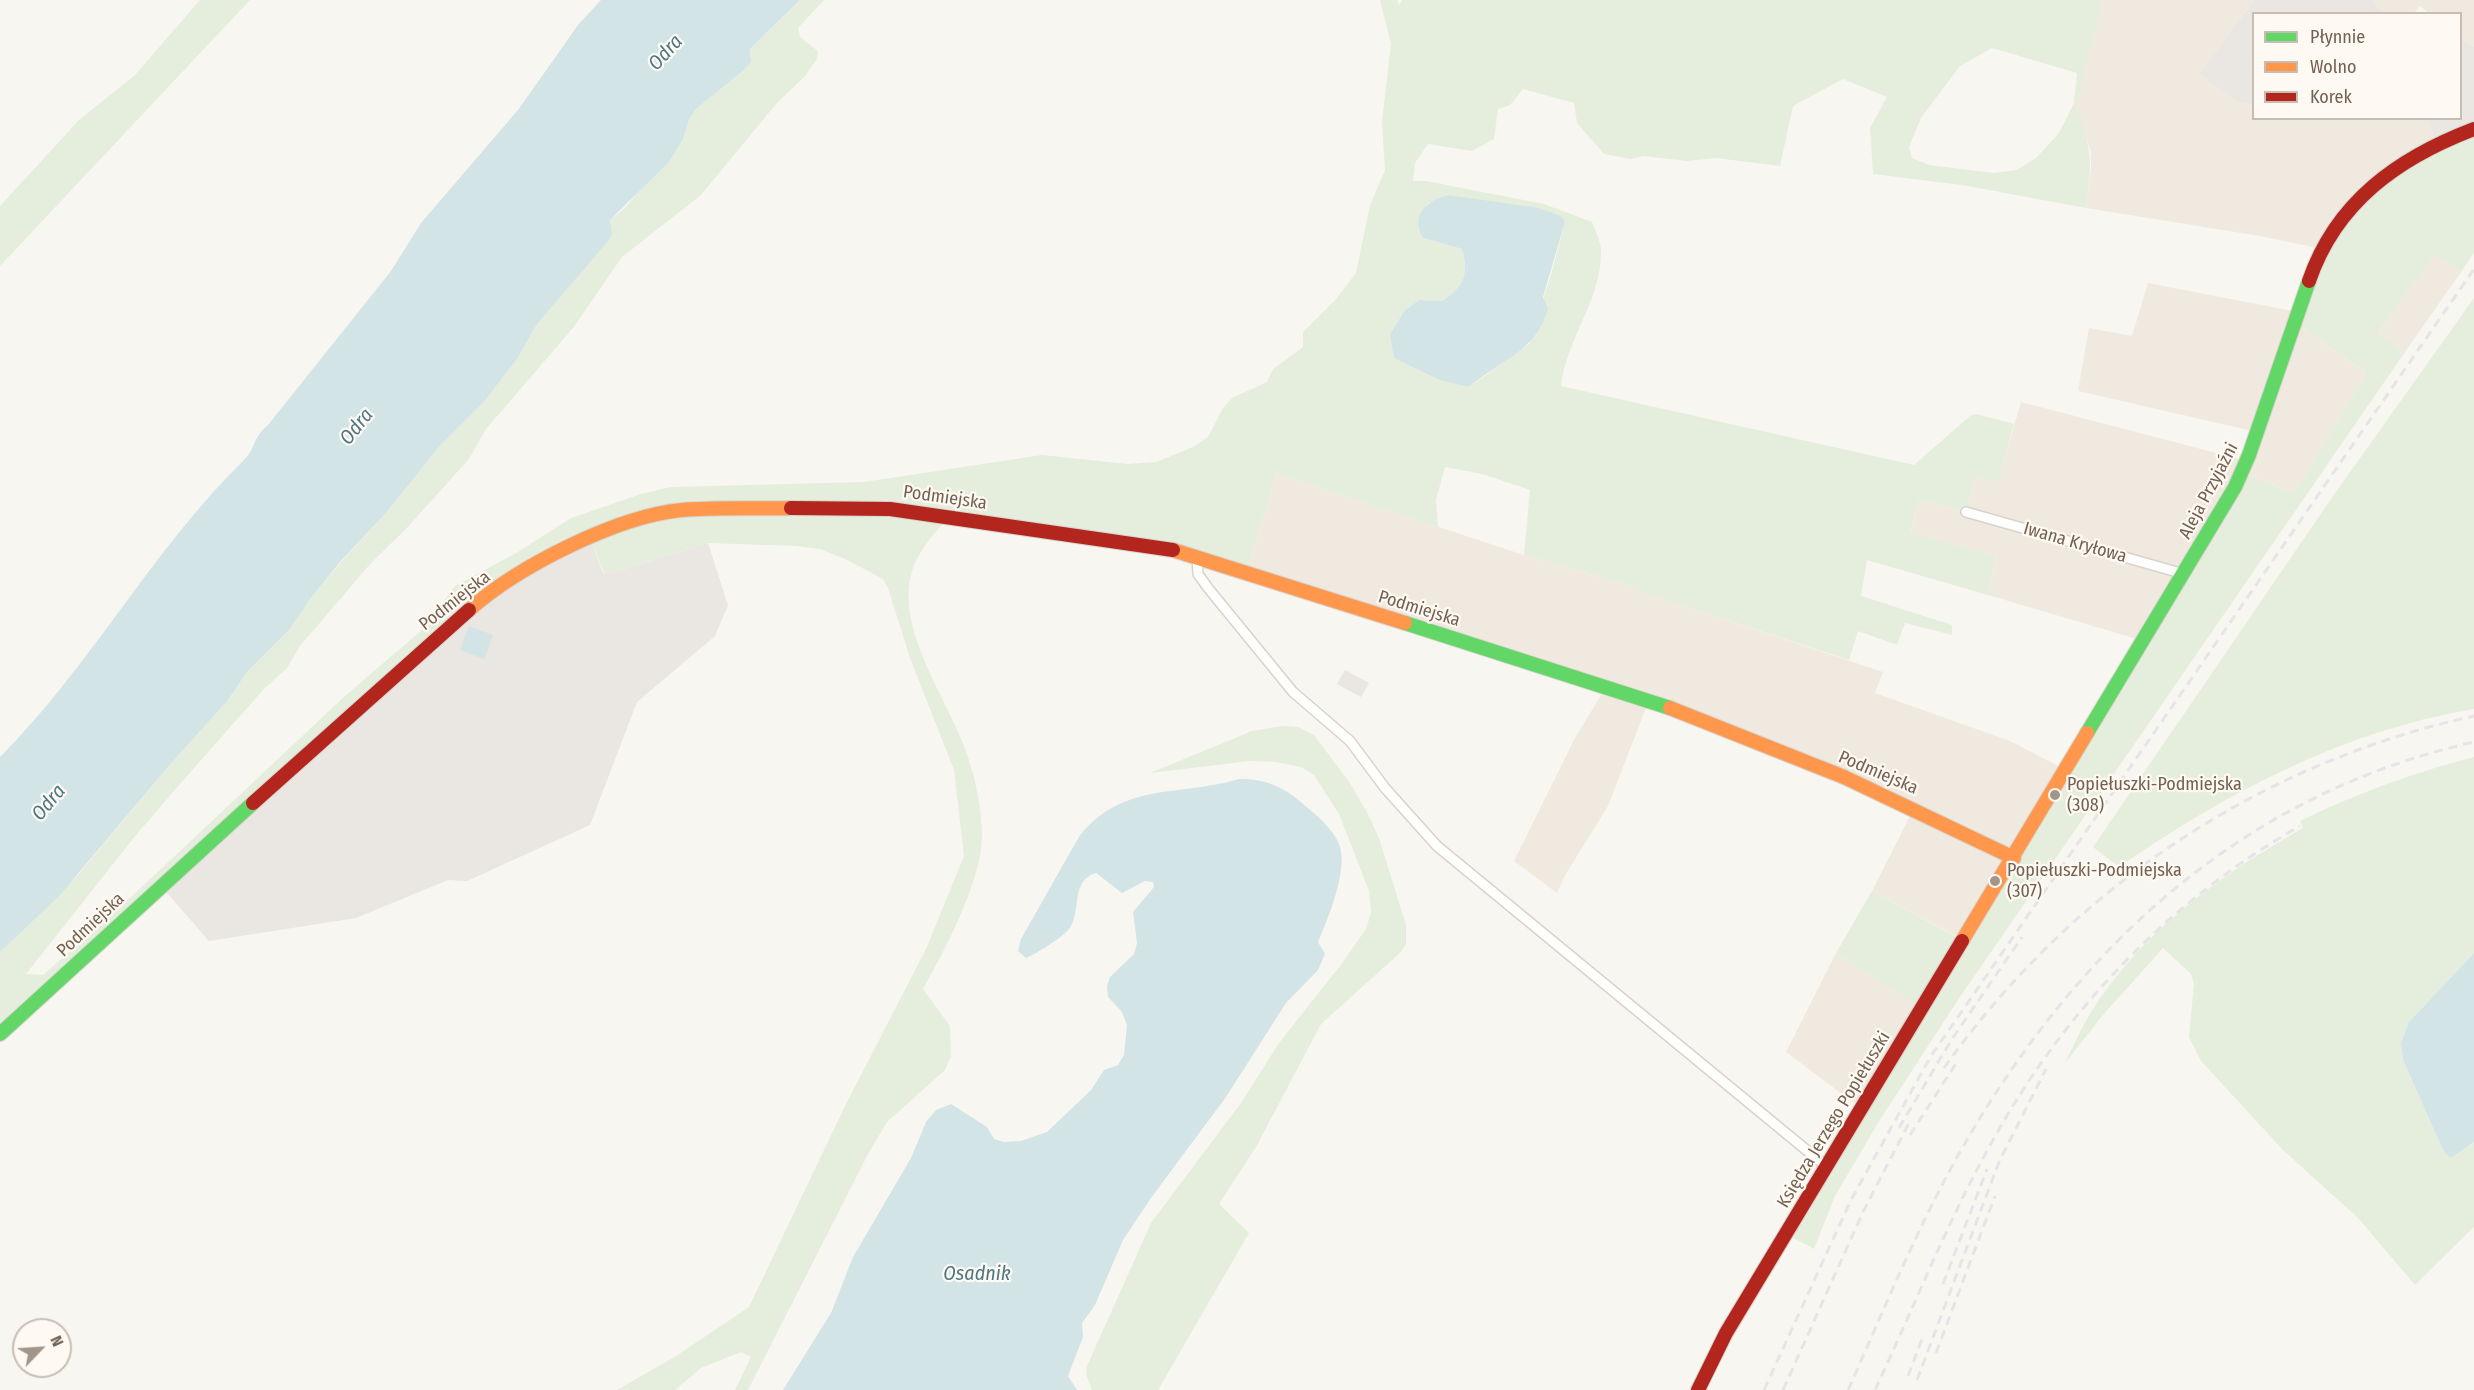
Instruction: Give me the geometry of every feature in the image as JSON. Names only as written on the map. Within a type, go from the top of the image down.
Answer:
[{"type":"street","name":"Aleja Przyjaźni","points":[[2006,872],[2242,473],[2315,263],[2327,240],[2365,193],[2403,160],[2436,143],[2474,129]]},
{"type":"street","name":"Podmiejska","points":[[0,1034],[142,902],[471,608],[529,570],[616,526],[657,514],[681,510],[862,507],[937,514],[1168,548],[1649,700],[1864,786],[1928,814],[2014,858]]},
{"type":"street","name":"Iwana Kryłowa","points":[[1966,512],[2184,574]]},
{"type":"street","points":[[1197,557],[1198,574],[1293,692],[1350,741],[1385,788],[1437,846],[1827,1167]]},
{"type":"street","name":"Księdza Jerzego Popiełuszki","points":[[1698,1390],[1726,1333],[2006,872]]},
{"type":"shaded area","points":[[2103,0],[2254,0],[2199,74],[2236,102],[2252,105],[2252,120],[2427,120],[2436,143],[2322,249],[2260,236],[2086,208],[2091,152],[2074,103],[2078,100]]},
{"type":"shaded area","points":[[2254,0],[2374,0],[2377,7],[2384,12],[2252,12],[2252,105],[2236,102],[2199,74]]},
{"type":"shaded area","points":[[2374,0],[2474,0],[2474,47],[2462,38],[2462,12],[2428,12],[2420,6],[2415,12],[2384,12],[2377,7]]},
{"type":"shaded area","points":[[2462,38],[2474,47],[2474,129],[2436,143],[2427,120],[2462,120]]},
{"type":"shaded area","points":[[2435,253],[2461,272],[2405,352],[2378,332]]},
{"type":"shaded area","points":[[2148,283],[2298,312],[2295,322],[2366,373],[2294,493],[2242,473],[2144,641],[1988,595],[1996,556],[1910,534],[1920,499],[1966,512],[1976,477],[1998,482],[2021,402],[2247,461],[2257,432],[2078,391],[2089,328],[2132,336]]},
{"type":"shaded area","points":[[1277,474],[1524,555],[1639,588],[1639,591],[1883,672],[1875,693],[2010,741],[2066,770],[1963,940],[1872,891],[1914,808],[1649,700],[1608,806],[1564,877],[1557,893],[1514,861],[1575,738],[1606,687],[1246,573]]},
{"type":"shaded area","points":[[590,539],[603,573],[608,574],[708,543],[728,605],[715,636],[637,702],[590,825],[467,881],[448,880],[356,918],[209,941],[161,886],[456,620]]},
{"type":"shaded area","points":[[1345,670],[1369,683],[1361,697],[1337,684]]},
{"type":"shaded area","points":[[1836,953],[1922,1008],[1862,1109],[1786,1052]]},
{"type":"green space","points":[[200,0],[250,0],[0,266],[0,206],[79,120],[135,75]]},
{"type":"green space","points":[[800,0],[824,0],[798,28],[800,37],[818,51],[817,59],[805,76],[776,104],[701,195],[622,257],[573,328],[486,429],[469,459],[405,530],[371,563],[300,646],[287,668],[263,690],[136,835],[26,974],[43,975],[130,898],[346,695],[422,630],[455,586],[518,552],[571,518],[641,494],[671,487],[864,482],[1042,455],[1128,464],[1156,462],[1193,447],[1208,437],[1223,408],[1232,398],[1267,382],[1273,369],[1303,347],[1303,332],[1336,299],[1356,273],[1370,205],[1385,170],[1382,122],[1391,44],[1380,0],[1397,0],[1399,5],[1402,0],[2103,0],[2078,100],[2074,103],[2088,143],[2090,178],[2086,208],[1962,185],[1873,174],[1870,128],[1887,97],[1843,79],[1793,106],[1780,166],[1716,158],[1687,161],[1643,156],[1631,159],[1604,154],[1577,123],[1574,103],[1523,89],[1510,105],[1498,109],[1494,139],[1472,151],[1428,144],[1415,163],[1413,181],[1426,181],[1544,204],[1592,222],[1601,249],[1600,267],[1591,301],[1564,369],[1561,386],[1914,465],[1970,416],[1976,414],[2014,424],[1998,483],[1976,477],[1966,512],[1920,499],[1910,533],[1996,556],[1988,595],[1867,560],[1861,596],[1952,625],[1952,635],[1905,623],[1897,645],[1858,631],[1849,660],[1638,591],[1639,588],[1524,555],[1530,490],[1482,474],[1445,467],[1436,500],[1438,527],[1277,474],[1246,573],[1185,552],[950,516],[920,554],[913,568],[909,591],[910,615],[917,640],[968,757],[981,817],[980,855],[969,895],[951,936],[923,989],[950,1026],[951,1056],[945,1070],[887,1122],[868,1154],[748,1390],[735,1390],[751,1357],[741,1352],[701,1368],[675,1390],[617,1390],[676,1356],[749,1307],[846,1104],[926,949],[964,856],[954,770],[910,658],[888,588],[883,579],[820,549],[708,543],[608,574],[604,573],[590,539],[501,586],[0,1034],[0,952],[77,876],[168,767],[228,700],[247,672],[290,629],[311,598],[385,514],[439,447],[484,402],[517,359],[537,324],[612,234],[610,220],[625,208],[683,139],[695,110],[744,70],[751,58],[750,49]],"holes":[[[1992,48],[2077,73],[2074,103],[2059,133],[2036,158],[2017,170],[1994,173],[1929,165],[1912,158],[1909,147],[1921,118],[1960,66]],[[1448,195],[1563,217],[1565,222],[1529,344],[1469,387],[1390,334],[1404,311],[1419,300],[1442,301],[1460,285],[1463,279],[1465,266],[1462,249],[1423,238],[1427,204]]]},
{"type":"green space","points":[[2474,129],[2474,253],[2461,272],[2435,254],[2378,332],[2405,352],[1962,994],[1881,1118],[1835,1196],[1814,1249],[1786,1234],[1921,1008],[1836,953],[1872,891],[1962,940],[2242,473],[2294,493],[2366,373],[2295,322],[2315,263],[2374,184]]},
{"type":"green space","points":[[2474,298],[2474,709],[2379,732],[2288,768],[2201,814],[2119,867],[2093,847],[2333,496]]},
{"type":"green space","points":[[1282,726],[1298,727],[1314,735],[1350,783],[1369,816],[1380,841],[1406,925],[1406,944],[1400,953],[1321,1024],[1256,1147],[1219,1204],[1249,1233],[1158,1390],[1092,1390],[1086,1374],[1087,1366],[1151,1223],[1241,1103],[1279,1043],[1340,966],[1366,929],[1371,913],[1369,891],[1339,814],[1314,775],[1301,767],[1276,762],[1250,761],[1150,773],[1252,731]]},
{"type":"green space","points":[[2474,757],[2474,953],[2408,1023],[2401,1043],[2403,1060],[2443,1150],[2474,1142],[2474,1227],[2415,1285],[2358,1218],[2283,1150],[2201,1061],[2189,1037],[2194,983],[2191,974],[2163,948],[2103,1015],[2065,1063],[2090,1014],[2132,958],[2184,908],[2213,886],[2303,828],[2300,821],[2386,784]]},
{"type":"water","name":"Odra","points":[[601,0],[800,0],[750,49],[751,62],[744,70],[695,110],[683,139],[668,163],[610,220],[612,234],[608,241],[537,324],[517,359],[484,402],[439,447],[385,514],[340,562],[290,629],[247,672],[228,700],[60,895],[0,952],[0,757],[63,685],[179,532],[247,456],[259,435],[391,271],[421,223],[518,110],[578,25]]},
{"type":"water","points":[[1448,195],[1539,208],[1563,217],[1565,222],[1543,297],[1548,309],[1542,324],[1535,336],[1516,354],[1469,387],[1440,380],[1394,358],[1390,334],[1404,311],[1419,300],[1442,301],[1460,285],[1463,279],[1465,266],[1462,249],[1423,238],[1419,230],[1418,222],[1422,210],[1433,201]]},
{"type":"water","points":[[469,626],[493,635],[484,659],[460,650]]},
{"type":"water","name":"Osadnik","points":[[1239,779],[1266,782],[1288,792],[1323,821],[1339,844],[1341,866],[1336,893],[1318,942],[1325,954],[1318,970],[1286,1003],[1226,1097],[1151,1198],[1123,1240],[1095,1305],[1082,1323],[1083,1337],[1068,1376],[1077,1390],[783,1390],[831,1313],[853,1257],[911,1158],[926,1122],[936,1110],[951,1104],[987,1127],[994,1139],[1004,1142],[1021,1141],[1047,1132],[1091,1090],[1104,1070],[1118,1065],[1124,1055],[1127,1025],[1122,1012],[1108,997],[1107,986],[1110,977],[1134,954],[1137,943],[1133,912],[1154,887],[1153,882],[1145,881],[1122,893],[1096,873],[1088,877],[1079,889],[1073,922],[1069,929],[1049,945],[1026,958],[1018,951],[1021,939],[1080,835],[1097,818],[1135,798]]},
{"type":"water","points":[[2474,953],[2474,1142],[2450,1158],[2443,1150],[2403,1060],[2401,1043],[2408,1023]]},
{"type":"railway","points":[[1764,1390],[1851,1200],[1931,1056],[2474,269]]},
{"type":"railway","points":[[1944,1068],[1994,1003],[2050,944],[2111,890],[2176,842],[2245,801],[2318,766],[2395,737],[2474,716]]},
{"type":"railway","points":[[1848,1390],[1913,1244],[1956,1159],[2002,1084],[2053,1014],[2109,950],[2170,893],[2237,843],[2310,800],[2389,767],[2474,742]]},
{"type":"railway","points":[[1875,1390],[1946,1232],[1977,1170],[2022,1092],[2053,1046],[2125,962],[2165,924],[2207,888],[2252,855],[2300,826]]},
{"type":"railway","points":[[1899,1128],[1952,1039],[2022,937]]},
{"type":"railway","points":[[1910,1135],[1957,1062]]},
{"type":"railway","points":[[1917,1380],[1999,1162],[2046,1069]]},
{"type":"railway","points":[[1783,1390],[1863,1212],[1909,1123]]},
{"type":"railway","points":[[1943,1284],[1987,1169]]},
{"type":"railway","points":[[1936,1353],[1995,1196]]},
{"type":"railway","points":[[1908,1376],[1924,1334]]},
{"type":"traffic: fast","points":[[2087,733],[2235,487],[2249,455],[2309,281]]},
{"type":"traffic: fast","points":[[1405,623],[1670,708]]},
{"type":"traffic: fast","points":[[0,1034],[253,803]]},
{"type":"traffic: slow","points":[[469,610],[513,577],[540,561],[569,546],[628,522],[682,510],[791,508]]},
{"type":"traffic: slow","points":[[1173,550],[1405,623]]},
{"type":"traffic: slow","points":[[1670,708],[1844,777],[2014,858]]},
{"type":"traffic: slow","points":[[1962,941],[2087,733]]},
{"type":"traffic: jam","points":[[2309,281],[2335,228],[2373,186],[2420,154],[2474,129]]},
{"type":"traffic: jam","points":[[791,508],[890,509],[1173,550]]},
{"type":"traffic: jam","points":[[253,803],[469,610]]},
{"type":"traffic: jam","points":[[1698,1390],[1726,1333],[1962,941]]},
{"type":"place","name":"Popiełuszki-Podmiejska (308)","points":[[2055,795]]},
{"type":"place","name":"Popiełuszki-Podmiejska (307)","points":[[1995,881]]}]
